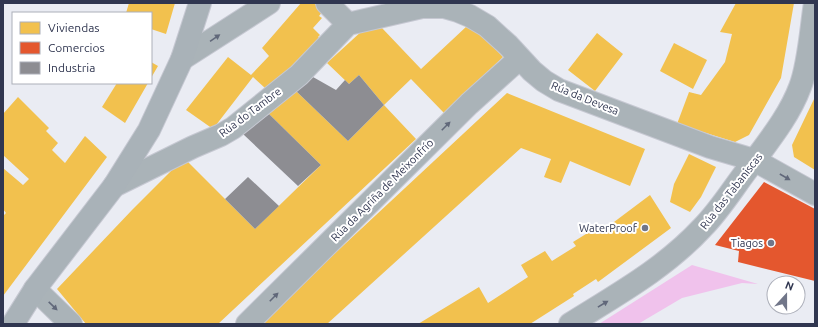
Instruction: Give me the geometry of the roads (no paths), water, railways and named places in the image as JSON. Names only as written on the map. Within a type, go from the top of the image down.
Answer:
[{"type":"main road","name":"Rúa do Tambre","points":[[13,324],[35,289],[114,186],[149,130],[182,59],[200,3]]},
{"type":"street","points":[[182,59],[268,3]]},
{"type":"street","points":[[327,3],[348,24]]},
{"type":"street","name":"Rúa das Tabaniscas","points":[[570,324],[636,284],[681,250],[720,208],[778,127],[801,86],[806,65],[815,3]]},
{"type":"street","name":"Rúa da Devesa","points":[[348,24],[422,7],[444,8],[458,11],[487,26],[532,71],[544,81],[559,90],[710,147],[754,160],[815,194]]},
{"type":"street","name":"Rúa do Tambre","points":[[114,186],[233,128],[299,75],[348,24]]},
{"type":"street","name":"Rúa da Agriña de Meixonfrío","points":[[246,324],[469,104],[520,58]]},
{"type":"street","points":[[35,289],[71,324]]},
{"type":"place","name":"WaterProof","points":[[645,228]]},
{"type":"place","name":"Tiagos","points":[[771,243]]}]
